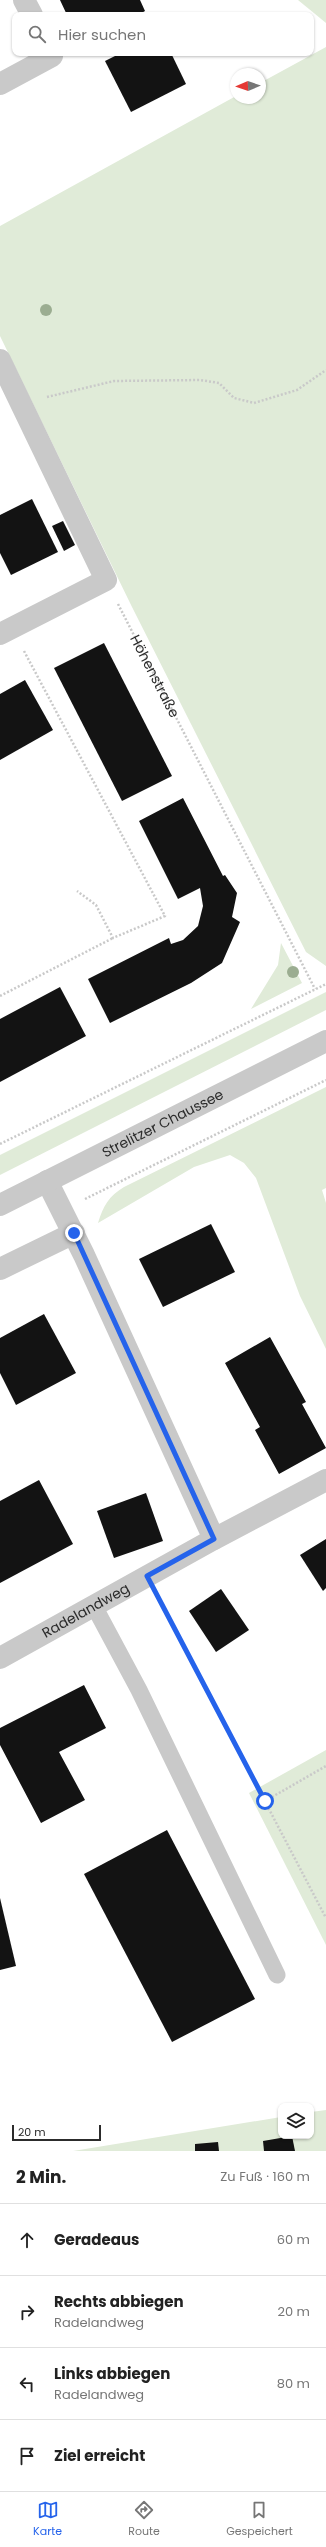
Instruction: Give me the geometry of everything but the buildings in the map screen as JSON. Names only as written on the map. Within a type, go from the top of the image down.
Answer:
[{"type":"street","points":[[24,0],[30,12]]},
{"type":"street","points":[[0,84],[52,56]]},
{"type":"street","points":[[0,360],[106,580],[6,631]]},
{"type":"street","name":"Strelitzer Chaussee","points":[[0,1205],[326,1041]]},
{"type":"street","points":[[47,1181],[74,1233],[214,1539]]},
{"type":"street","points":[[0,1269],[74,1233]]},
{"type":"street","name":"Radelandweg","points":[[0,1658],[214,1539],[326,1480]]},
{"type":"lane","points":[[94,1606],[139,1690],[277,1975]]},
{"type":"path","points":[[23,408],[64,392],[114,381],[200,380],[219,383],[234,398],[254,403],[296,390],[326,370]]},
{"type":"path","name":"Höhenstraße","points":[[106,580],[315,989]]},
{"type":"path","points":[[0,996],[113,938],[165,916],[6,631]]},
{"type":"path","points":[[77,891],[96,905],[113,938]]},
{"type":"path","points":[[0,1144],[326,984]]},
{"type":"path","points":[[63,1210],[326,1080]]},
{"type":"path","points":[[147,1576],[326,1918]]},
{"type":"path","points":[[265,1801],[326,1766]]},
{"type":"green space","points":[[298,0],[326,0],[326,23]]},
{"type":"green space","points":[[326,47],[326,966],[306,952],[132,607],[0,336],[0,226],[230,99],[230,104],[266,104],[266,80],[310,56],[314,56],[314,54]]},
{"type":"green space","points":[[281,943],[302,983],[251,1009],[278,965]]},
{"type":"green space","points":[[326,992],[326,1010],[0,1175],[0,1155]]},
{"type":"green space","points":[[326,1087],[326,1188],[322,1190],[326,1203],[326,1349],[300,1296],[256,1178],[244,1163],[230,1155],[194,1167],[98,1223],[107,1202],[114,1194],[124,1187]]},
{"type":"green space","points":[[326,1750],[326,1945],[249,1793]]},
{"type":"green space","points":[[326,2110],[326,2151],[73,2151],[278,2117],[278,2139],[314,2139],[314,2112]]},
{"type":"route","points":[[74,1233],[214,1539],[147,1576],[265,1801]]}]
